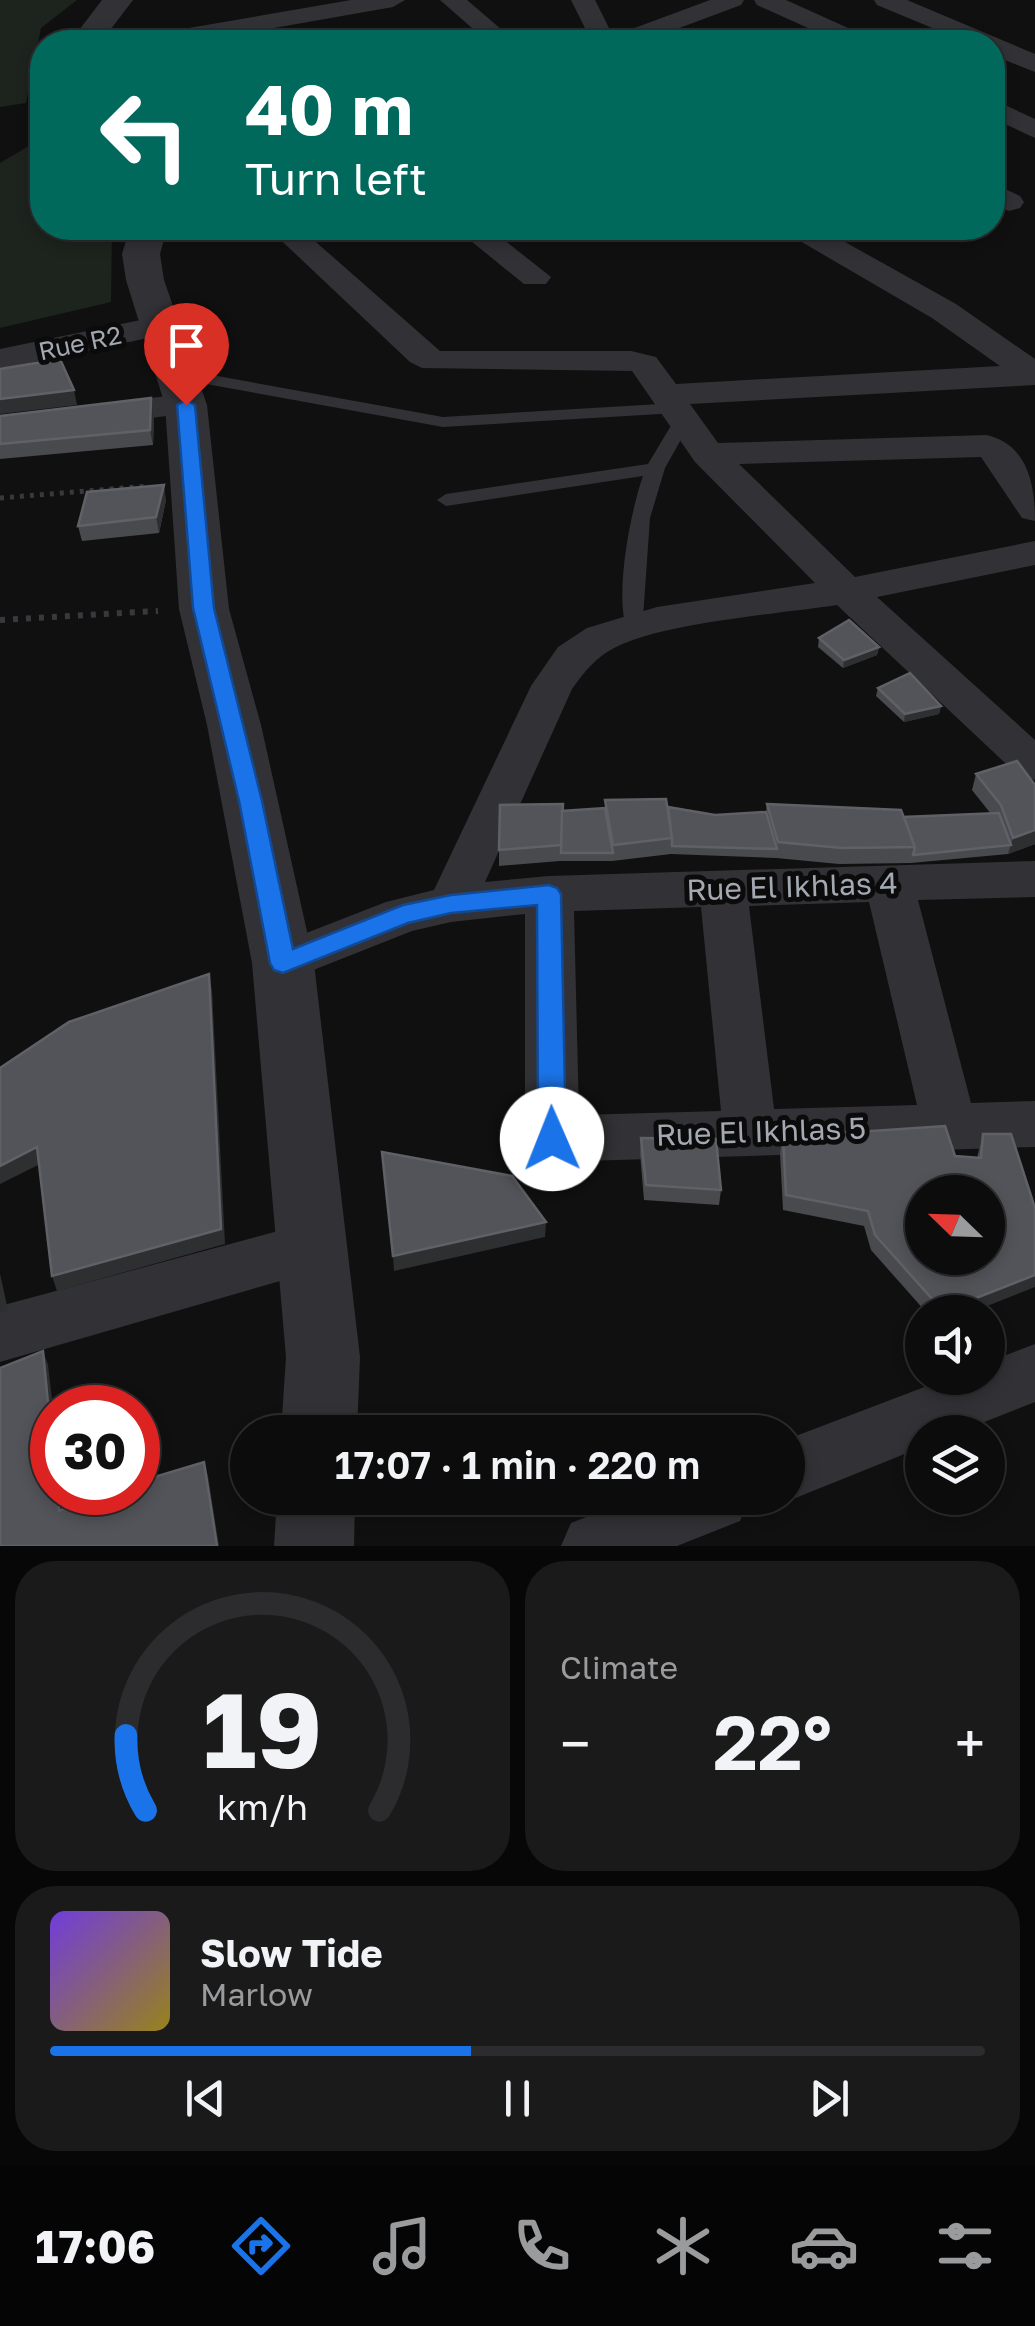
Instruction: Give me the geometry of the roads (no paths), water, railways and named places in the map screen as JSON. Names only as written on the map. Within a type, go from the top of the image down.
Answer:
[{"type":"street","points":[[94,30],[118,0]]},
{"type":"street","points":[[214,30],[325,8],[393,0]]},
{"type":"street","points":[[452,0],[488,30]]},
{"type":"street","points":[[582,0],[598,30]]},
{"type":"street","points":[[655,30],[732,0]]},
{"type":"street","points":[[766,0],[832,30]]},
{"type":"street","points":[[886,0],[957,30]]},
{"type":"street","points":[[678,22],[693,30]]},
{"type":"street","points":[[1005,49],[1031,58]]},
{"type":"street","points":[[1005,62],[1031,58]]},
{"type":"street","points":[[1005,115],[1035,130]]},
{"type":"street","points":[[144,240],[140,254],[175,368],[195,482],[204,608],[255,820],[283,963],[323,1357],[320,1415]]},
{"type":"street","points":[[297,240],[422,355],[434,361],[644,364],[708,454],[846,592],[1035,765]]},
{"type":"street","points":[[486,240],[535,276]]},
{"type":"street","points":[[820,240],[944,312],[1034,374]]},
{"type":"street","name":"Rue R2","points":[[0,359],[175,368]]},
{"type":"street","points":[[0,426],[175,368]]},
{"type":"street","points":[[677,407],[1034,374]]},
{"type":"street","points":[[708,454],[987,446],[994,448],[1035,510]]},
{"type":"street","points":[[451,904],[552,686],[574,657],[602,637],[657,620],[846,592],[1035,552]]},
{"type":"street","name":"Rue El Ikhlas 4","points":[[283,963],[403,915],[451,904],[549,894],[1035,879]]},
{"type":"street","points":[[889,884],[949,1124]]},
{"type":"street","points":[[723,889],[750,1132]]},
{"type":"street","name":"Rue El Ikhlas 5","points":[[549,894],[552,1139],[1035,1124]]},
{"type":"street","points":[[0,1334],[312,1248]]},
{"type":"street","points":[[805,1463],[1035,1373]]},
{"type":"street","points":[[314,1546],[315,1515]]},
{"type":"street","points":[[594,1546],[674,1515]]},
{"type":"lane","points":[[175,368],[443,422],[677,407],[652,470],[637,538],[633,579],[635,627]]},
{"type":"lane","points":[[446,500],[652,470]]}]
